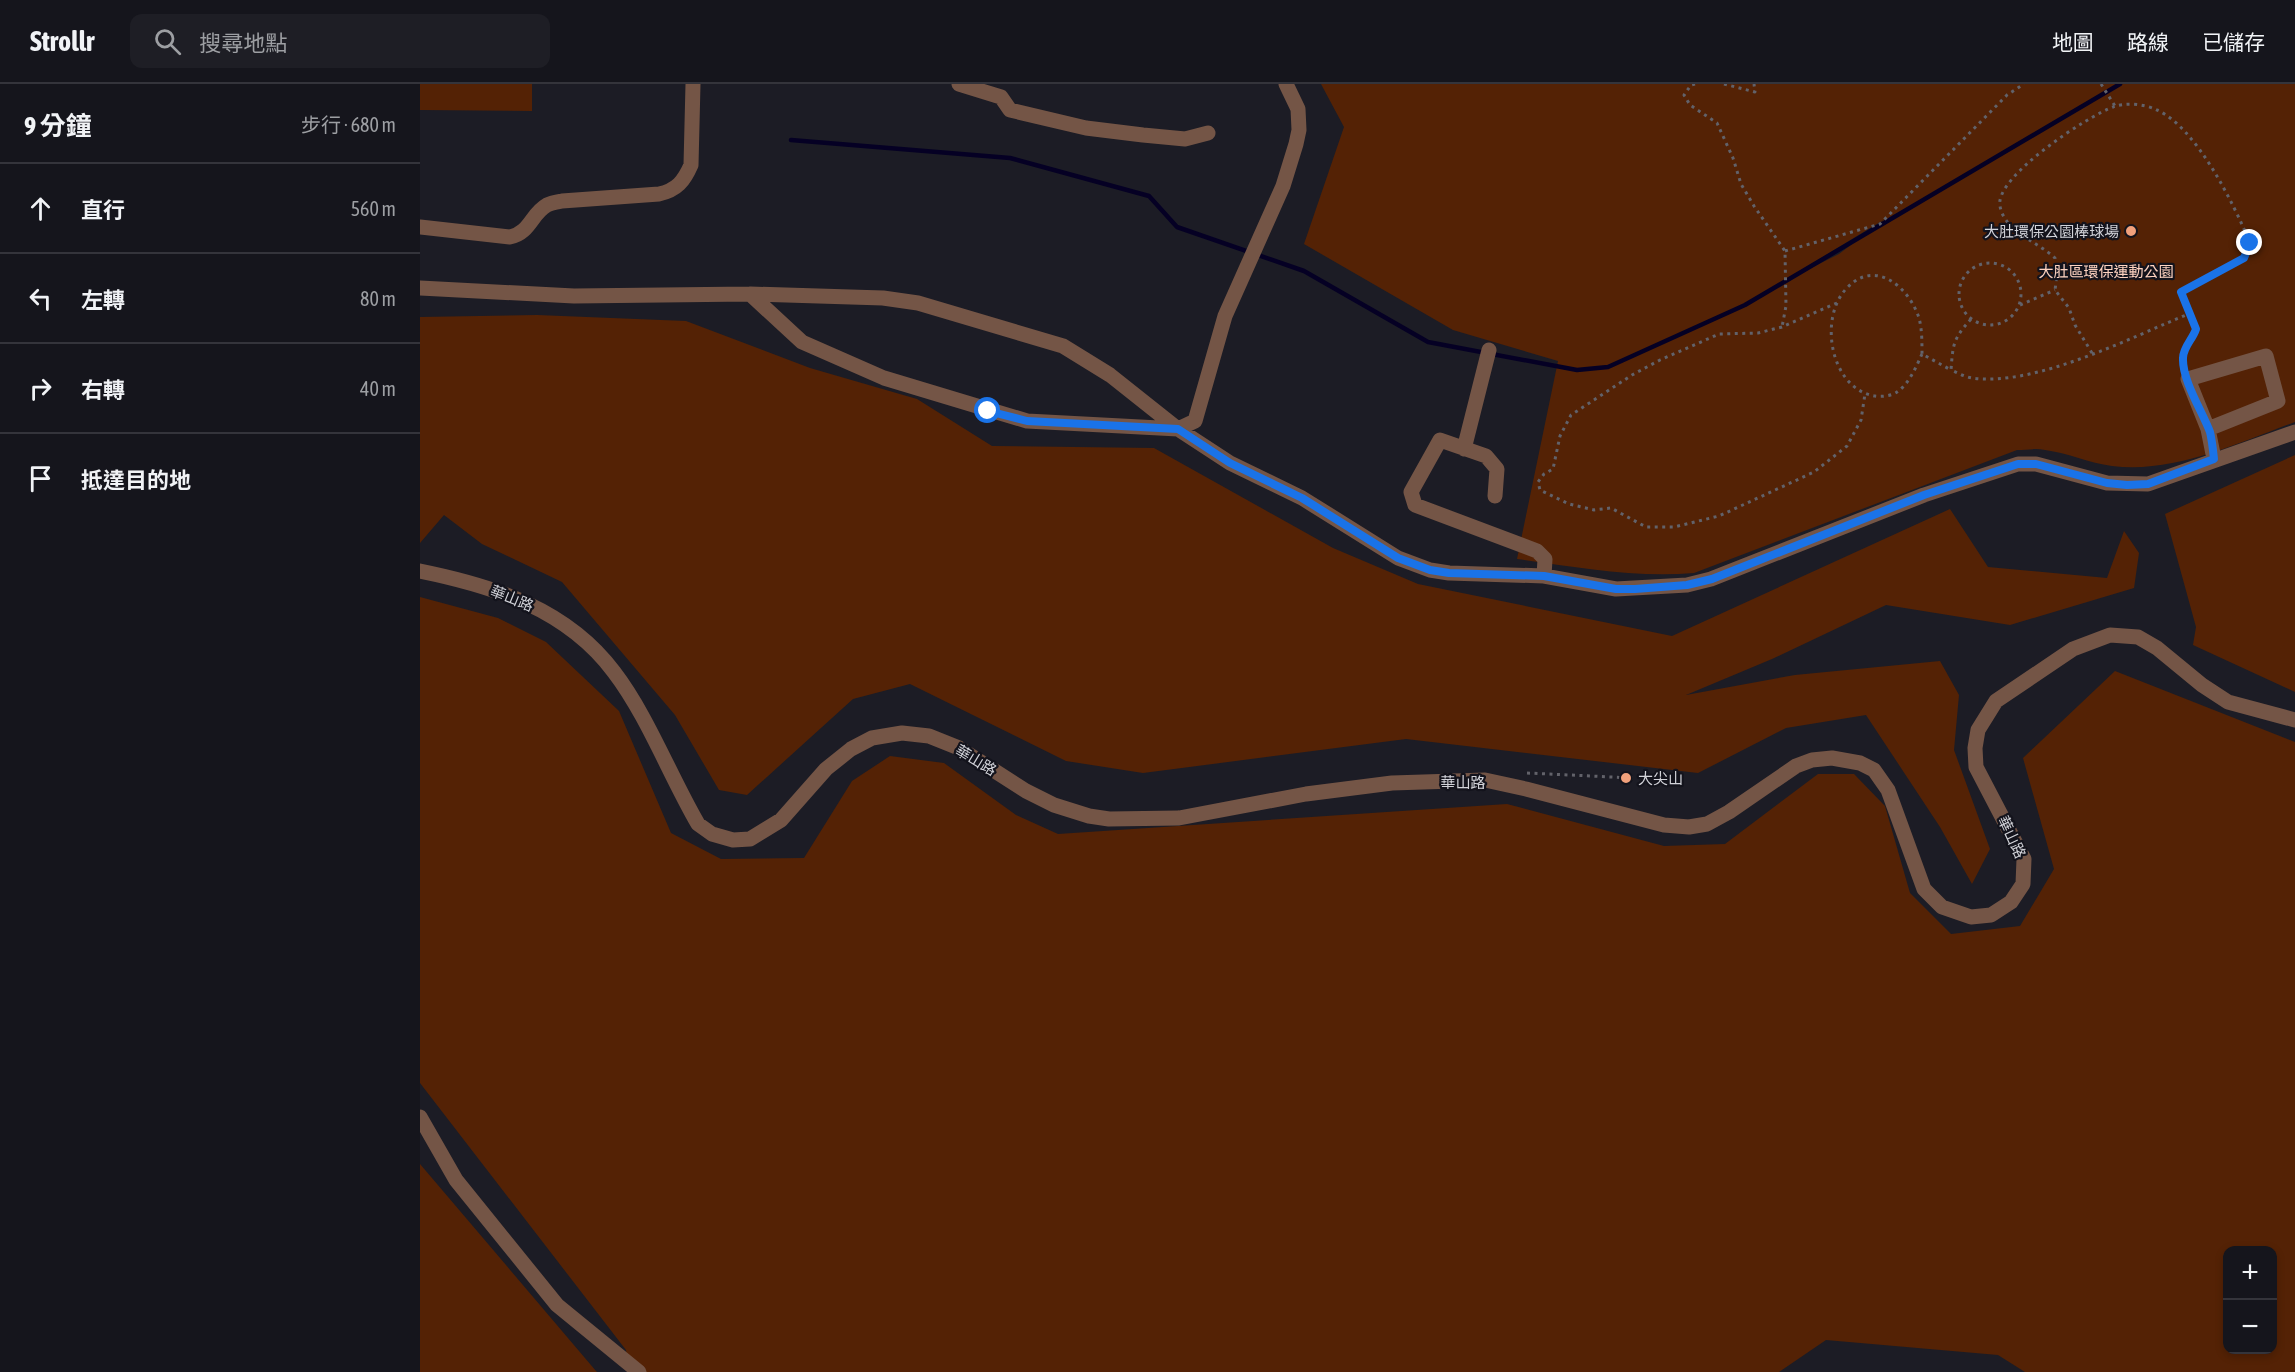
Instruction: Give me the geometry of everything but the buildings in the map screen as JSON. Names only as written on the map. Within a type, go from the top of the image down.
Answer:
[{"type":"street","points":[[420,227],[510,237],[519,235],[527,229],[548,204],[671,191],[686,177],[691,165],[693,84]]},
{"type":"street","points":[[959,84],[1001,97],[1010,110],[1086,128],[1185,140],[1208,133]]},
{"type":"street","points":[[750,294],[802,342],[884,378],[1027,421],[1178,429],[1195,421],[1225,316],[1282,186],[1296,144],[1299,130],[1298,109],[1286,84]]},
{"type":"street","points":[[420,288],[574,296],[750,294],[899,300],[918,303],[1064,346],[1110,375],[1178,429],[1230,463],[1302,498],[1398,558],[1430,570],[1449,573],[1544,576],[1616,589],[1687,585],[1712,579],[1924,495],[2018,464],[2036,464],[2107,483],[2148,484],[2295,432]]},
{"type":"street","points":[[1464,449],[1489,350]]},
{"type":"street","points":[[2208,429],[2278,401],[2266,356],[2188,380],[2208,429],[2214,459]]},
{"type":"street","points":[[1495,496],[1497,469],[1486,456],[1440,440],[1412,492],[1415,505],[1537,551],[1545,559],[1544,576]]},
{"type":"street","name":"華山路","points":[[420,570],[520,598],[563,622],[596,651],[614,672],[633,702],[698,824],[712,834],[733,840],[750,839],[781,820],[826,769],[852,749],[872,738],[902,733],[929,736],[959,748],[1026,791],[1054,805],[1089,816],[1109,819],[1179,818],[1306,794],[1392,783],[1485,780],[1664,825],[1689,827],[1707,824],[1729,812],[1796,766],[1812,760],[1832,758],[1860,763],[1874,770],[1888,790],[1924,889],[1942,907],[1971,917],[1991,915],[2011,902],[2023,884],[2025,859],[1976,766],[1975,748],[1978,730],[1996,700],[2073,649],[2110,635],[2138,637],[2157,648],[2202,685],[2228,702],[2295,720]]},
{"type":"street","points":[[420,1117],[456,1180],[557,1305],[639,1372]]},
{"type":"path","points":[[1695,84],[1691,85],[1684,95],[1690,105],[1717,123],[1733,158],[1741,184],[1785,251],[1786,306],[1782,327]]},
{"type":"path","points":[[1724,84],[1755,92],[1754,84]]},
{"type":"path","points":[[1785,251],[1880,224],[2007,94],[2024,84]]},
{"type":"path","points":[[2101,84],[2115,106]]},
{"type":"path","points":[[2092,353],[2075,325],[2069,308],[2055,290],[2057,275],[2055,258],[2044,248],[2027,239],[2003,216],[1999,203],[2003,188],[2019,170],[2057,140],[2091,117],[2115,106],[2134,104],[2158,110],[2182,128],[2198,148],[2239,215],[2250,243],[2244,258],[2181,292],[2196,329],[2193,338],[2185,348],[2182,359],[2188,380]]},
{"type":"path","points":[[1993,262],[2004,265],[2020,282],[2022,294],[2020,305],[2014,315],[2005,322],[1994,325],[1982,324],[1971,319],[1959,300],[1959,288],[1963,277],[1981,263],[1993,262]]},
{"type":"path","points":[[1876,275],[1888,278],[1904,291],[1912,302],[1919,319],[1922,354],[1906,383],[1896,393],[1879,397],[1865,394],[1846,379],[1837,365],[1832,348],[1832,328],[1837,303],[1846,288],[1858,279],[1876,275]]},
{"type":"path","points":[[2020,305],[2055,290]]},
{"type":"path","points":[[1837,303],[1782,327],[1758,333],[1719,334],[1660,360],[1604,392],[1571,415],[1560,436],[1555,465],[1538,482],[1540,490],[1569,504],[1594,510],[1611,508],[1646,527],[1674,527],[1719,516],[1814,472],[1847,446],[1861,420],[1865,394]]},
{"type":"path","points":[[1922,354],[1970,378],[1992,380],[2030,374],[2092,353],[2191,313]]},
{"type":"path","points":[[1951,370],[1952,353],[1957,334],[1971,319]]},
{"type":"path","points":[[1521,772],[1633,778]]},
{"type":"green space","points":[[420,84],[532,84],[532,111],[420,110]]},
{"type":"green space","name":"大肚區環保運動公園","points":[[1321,84],[2295,84],[2295,422],[2205,455],[2159,465],[2112,466],[2054,451],[2017,450],[1694,573],[1627,573],[1517,559],[1558,361],[1453,330],[1304,244],[1344,127]],"holes":[[[1885,219],[1839,254],[1775,286]]]},
{"type":"green space","points":[[537,315],[686,321],[810,368],[917,399],[992,446],[1154,448],[1333,548],[1418,584],[1672,636],[1950,509],[1988,567],[2107,578],[2124,531],[2139,553],[2134,588],[2010,625],[1886,605],[1772,659],[1686,695],[1795,675],[1940,661],[1959,695],[1954,750],[1990,849],[1972,884],[1940,827],[1866,715],[1786,728],[1698,773],[1406,739],[1143,773],[1066,761],[910,684],[853,699],[747,795],[719,790],[675,715],[562,582],[482,544],[444,515],[420,543],[420,317]]},
{"type":"green space","points":[[2295,455],[2295,692],[2193,645],[2196,627],[2165,514]]},
{"type":"green space","points":[[420,597],[498,618],[546,642],[619,711],[671,833],[721,859],[804,858],[852,781],[890,756],[944,763],[1016,815],[1058,834],[1507,804],[1664,846],[1725,844],[1818,774],[1854,774],[1885,806],[1910,893],[1951,934],[2020,926],[2054,869],[2023,758],[2115,671],[2295,742],[2295,1372],[2025,1372],[1998,1355],[1826,1340],[1779,1372],[629,1372],[626,1350],[420,1083]]},
{"type":"green space","points":[[420,1164],[596,1371],[597,1372],[420,1372]]},
{"type":"waterway","points":[[791,140],[1010,158],[1149,196],[1177,227],[1304,271],[1428,342],[1577,370],[1608,367],[1745,305],[2120,84]]},
{"type":"place","name":"大肚環保公園棒球場","points":[[2131,231]]},
{"type":"place","name":"大尖山","points":[[1626,778]]},
{"type":"route","points":[[988,411],[1027,421],[1178,429],[1230,463],[1302,498],[1398,558],[1430,570],[1449,573],[1544,576],[1616,589],[1687,585],[1712,579],[1924,495],[2018,464],[2036,464],[2088,476],[2107,483],[2127,485],[2148,484],[2214,459],[2210,433],[2188,380],[2182,359],[2185,348],[2193,338],[2196,329],[2181,292],[2244,258],[2250,243]]}]
